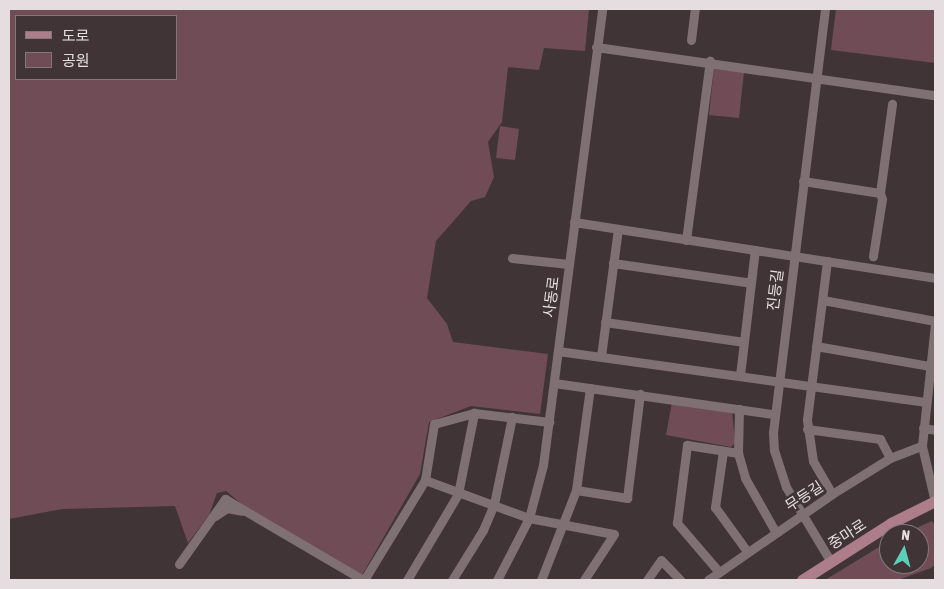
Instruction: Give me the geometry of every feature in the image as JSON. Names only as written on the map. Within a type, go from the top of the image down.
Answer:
[{"type":"main road","name":"중마로","points":[[802,580],[891,523],[935,502]]},
{"type":"street","name":"사동로","points":[[497,580],[529,518],[549,422],[602,9]]},
{"type":"street","points":[[691,40],[696,9]]},
{"type":"street","name":"진등길","points":[[825,9],[773,414],[774,450],[778,470],[831,562]]},
{"type":"street","points":[[596,47],[816,76],[935,95]]},
{"type":"street","points":[[686,240],[710,61]]},
{"type":"street","points":[[873,256],[882,199],[880,193],[892,104]]},
{"type":"street","points":[[803,181],[880,193]]},
{"type":"street","points":[[574,222],[935,278]]},
{"type":"street","points":[[601,356],[618,229]]},
{"type":"street","points":[[740,375],[755,250]]},
{"type":"street","points":[[512,258],[569,264]]},
{"type":"street","points":[[827,261],[807,429],[817,474],[832,494]]},
{"type":"street","points":[[613,264],[751,283]]},
{"type":"street","points":[[822,300],[935,322],[922,446],[923,462],[935,502]]},
{"type":"street","points":[[605,322],[743,342]]},
{"type":"street","points":[[816,346],[930,366]]},
{"type":"street","points":[[558,351],[926,402]]},
{"type":"street","points":[[554,383],[773,414]]},
{"type":"street","points":[[545,579],[576,490],[590,388]]},
{"type":"street","points":[[576,490],[627,498],[640,394]]},
{"type":"street","points":[[739,409],[738,453],[758,504],[775,532]]},
{"type":"street","points":[[179,564],[224,499],[243,512],[363,580],[424,480],[434,424],[474,413],[549,422]]},
{"type":"street","points":[[407,580],[458,494],[474,413]]},
{"type":"street","points":[[452,580],[483,530],[494,504],[512,417]]},
{"type":"street","points":[[923,428],[935,430]]},
{"type":"street","points":[[807,429],[880,439],[890,458]]},
{"type":"street","points":[[719,572],[677,523],[687,445],[738,453]]},
{"type":"street","name":"무등길","points":[[708,580],[746,550],[832,494],[890,458],[922,446]]},
{"type":"street","points":[[722,451],[716,507],[746,550]]},
{"type":"street","points":[[424,480],[458,494],[494,504],[529,518],[614,534],[584,580]]},
{"type":"street","points":[[646,580],[661,560],[680,580]]},
{"type":"green space","points":[[9,9],[589,9],[585,51],[544,48],[539,70],[508,67],[502,122],[488,142],[494,177],[485,197],[471,201],[436,241],[427,298],[447,324],[453,342],[548,354],[540,414],[471,406],[429,422],[420,474],[362,575],[249,510],[226,491],[217,493],[209,515],[188,543],[175,506],[62,509],[9,519]]},
{"type":"green space","points":[[836,9],[935,9],[935,63],[831,50]]},
{"type":"green space","points":[[714,69],[744,72],[739,118],[709,115]]},
{"type":"green space","points":[[500,126],[519,129],[515,160],[496,158]]},
{"type":"green space","points":[[672,402],[732,411],[735,443],[731,447],[666,435]]},
{"type":"green space","points":[[932,521],[935,525],[935,565],[929,569],[929,524],[925,524]]},
{"type":"green space","points":[[879,547],[879,574],[914,574],[898,580],[825,580]]}]
